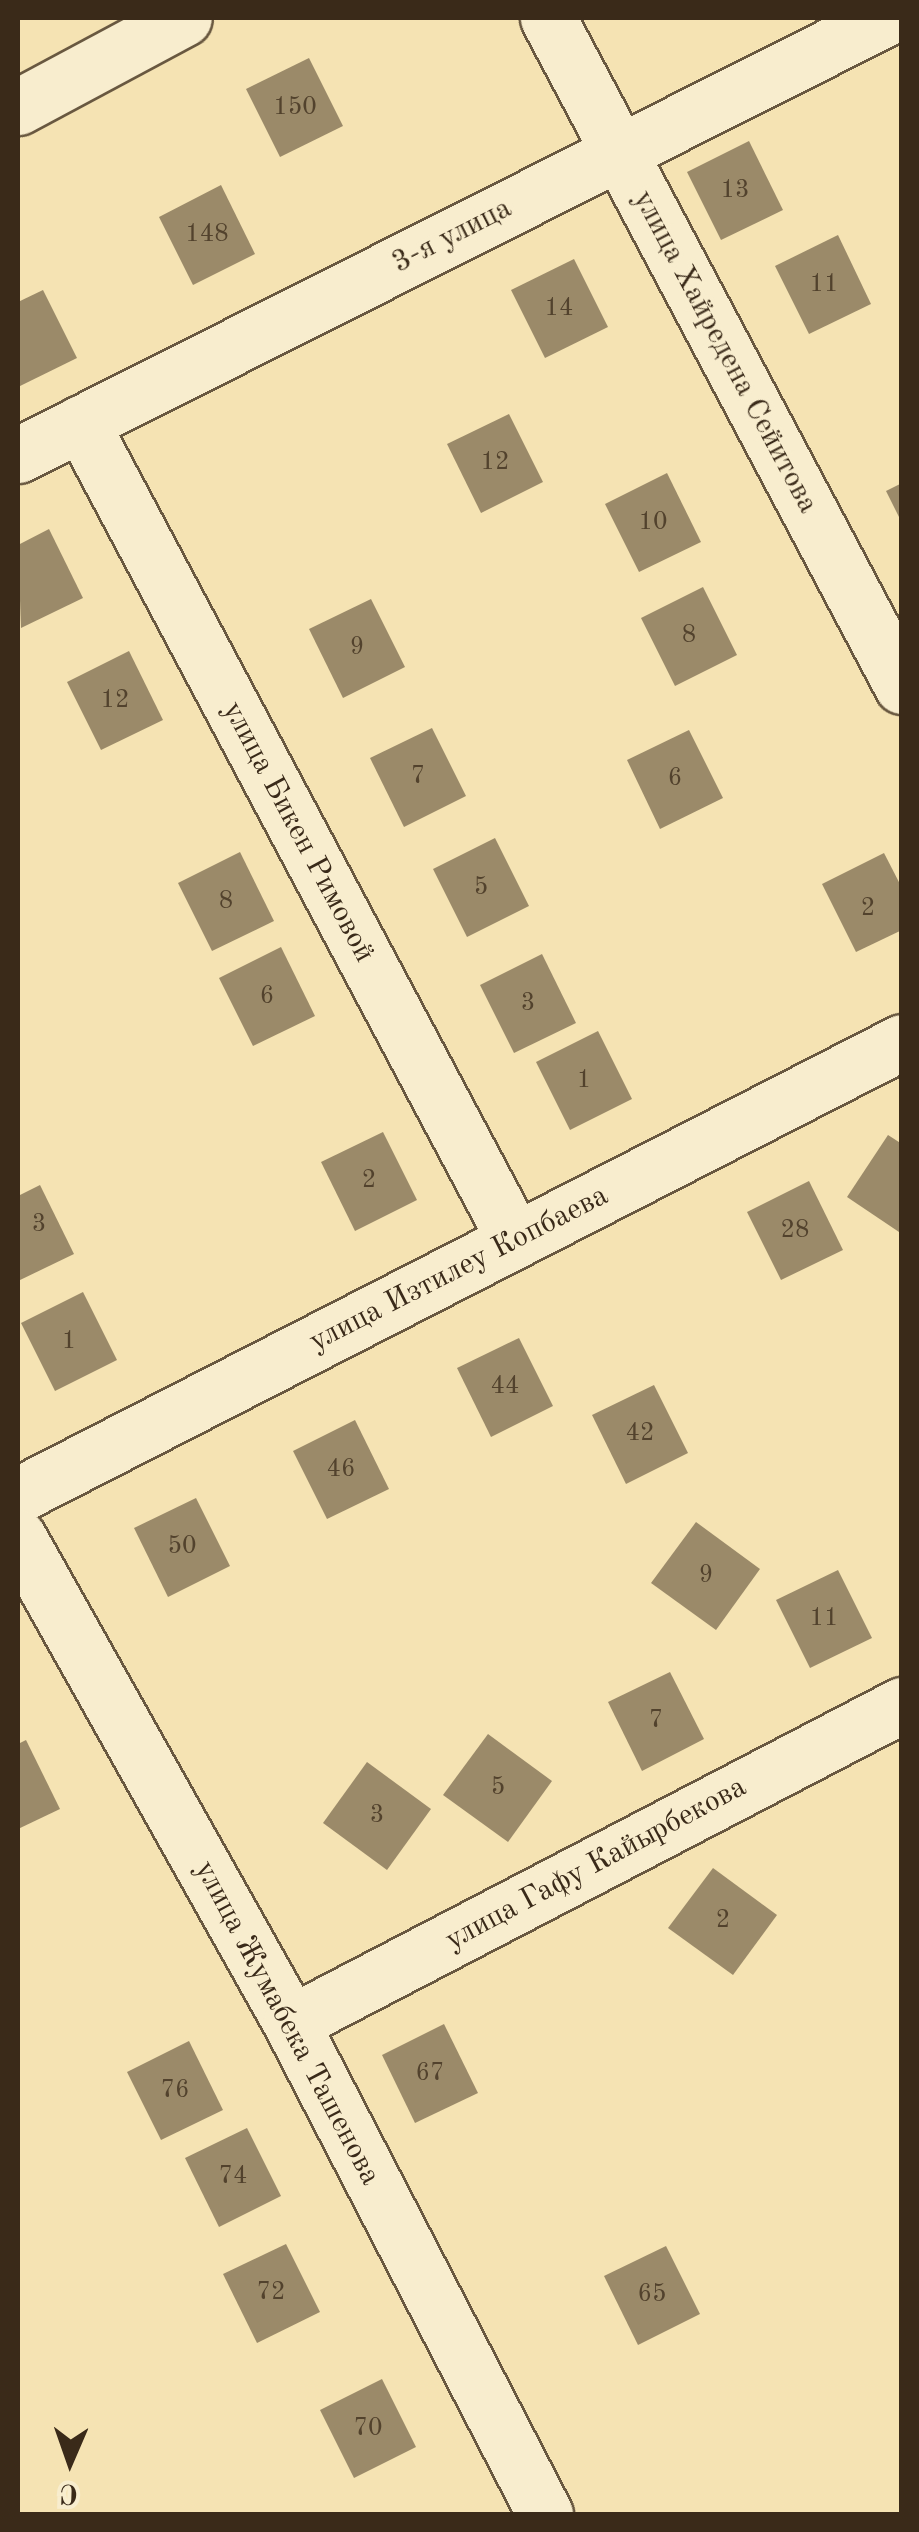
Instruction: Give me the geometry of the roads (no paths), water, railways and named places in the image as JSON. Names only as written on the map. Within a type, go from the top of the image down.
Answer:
[{"type":"street","points":[[18,107],[184,18]]},
{"type":"street","name":"улица Хайредена Сейитова","points":[[548,18],[902,686]]},
{"type":"street","name":"3-я улица","points":[[18,455],[886,18]]},
{"type":"street","name":"улица Бикен Римовой","points":[[81,423],[515,1240]]},
{"type":"street","name":"улица Изтилеу Копбаева","points":[[18,1495],[902,1042]]},
{"type":"street","name":"улица Жумабека Ташенова","points":[[18,1537],[291,2023],[545,2514]]},
{"type":"street","name":"улица Гафу Кайырбекова","points":[[291,2023],[902,1706]]}]
